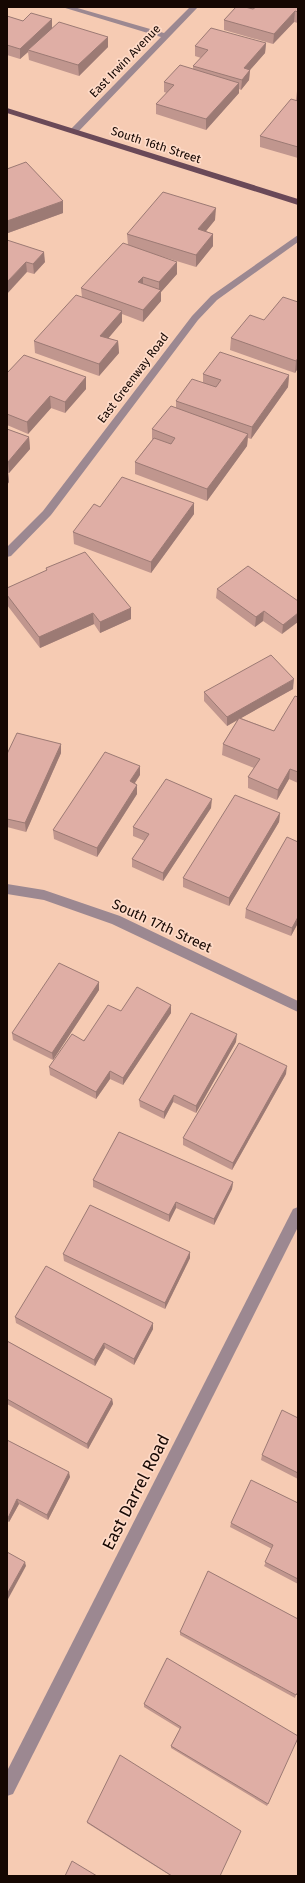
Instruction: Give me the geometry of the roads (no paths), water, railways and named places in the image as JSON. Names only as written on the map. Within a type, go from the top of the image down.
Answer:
[{"type":"main road","name":"South 16th Street","points":[[7,110],[298,202]]},
{"type":"street","points":[[66,7],[166,36]]},
{"type":"street","name":"East Irwin Avenue","points":[[74,131],[194,7]]},
{"type":"street","name":"East Greenway Road","points":[[7,553],[47,513],[195,318],[214,298],[281,252],[298,238]]},
{"type":"street","name":"South 17th Street","points":[[7,889],[44,895],[116,920],[298,1007]]},
{"type":"street","name":"East Darrel Road","points":[[7,1788],[298,1213]]}]
